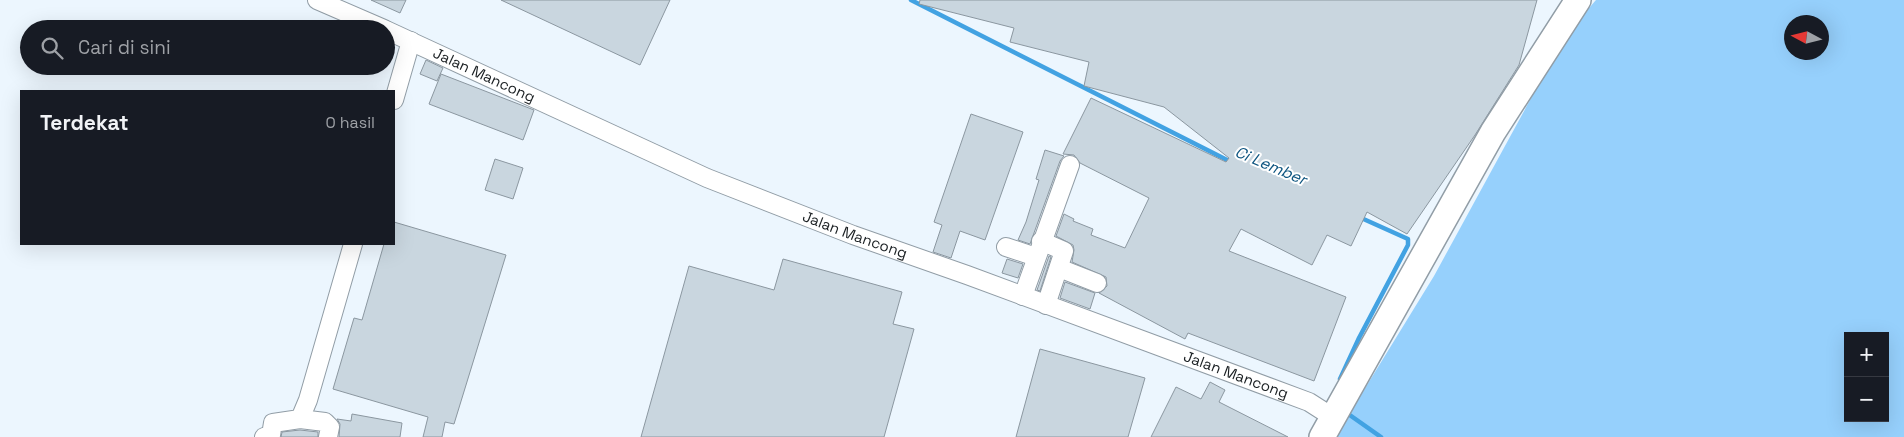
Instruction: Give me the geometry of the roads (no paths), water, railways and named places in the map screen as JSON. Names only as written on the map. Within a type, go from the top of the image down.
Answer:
[{"type":"street","name":"Jalan Mancong","points":[[317,0],[364,20]]},
{"type":"street","points":[[1329,414],[1465,180],[1530,72],[1578,0]]},
{"type":"street","name":"Jalan Mancong","points":[[395,33],[708,178],[853,235],[1023,296],[1329,414]]},
{"type":"street","points":[[395,96],[411,40]]},
{"type":"street","points":[[1023,296],[1038,249],[1070,164]]},
{"type":"street","points":[[300,419],[308,400],[353,245]]},
{"type":"street","points":[[1006,247],[1063,249],[1059,268],[1046,305]]},
{"type":"street","points":[[1059,268],[1096,283]]},
{"type":"street","points":[[264,437],[271,435],[273,424],[300,419],[325,422],[330,427],[328,437]]},
{"type":"waterway","name":"Ci Lember","points":[[911,0],[1231,162]]},
{"type":"waterway","name":"Ci Lember","points":[[1340,379],[1359,338],[1408,245],[1408,239],[1359,217]]},
{"type":"waterway","name":"Ci Lember","points":[[1344,411],[1381,437]]}]
